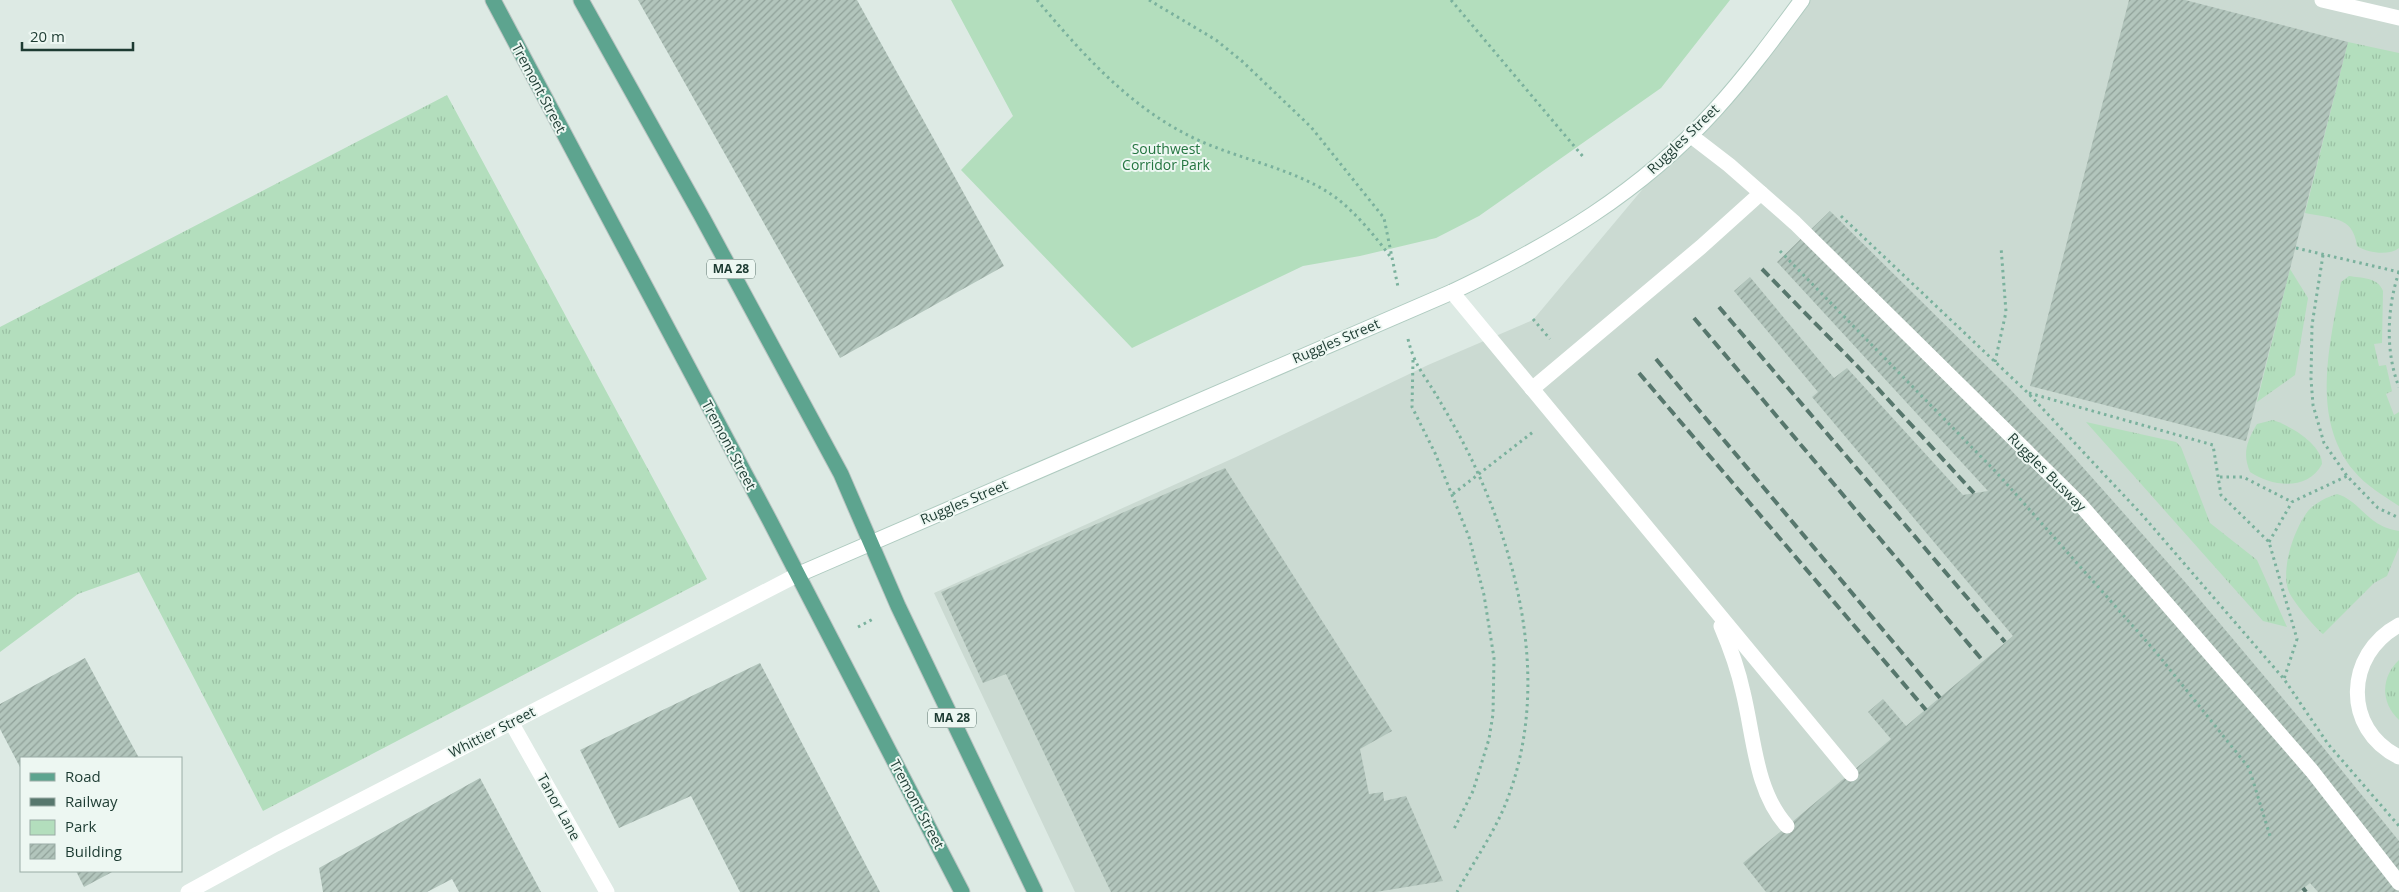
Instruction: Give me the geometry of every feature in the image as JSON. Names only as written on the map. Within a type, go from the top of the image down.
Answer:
[{"type":"main road","name":"Tremont Street","points":[[493,0],[962,892]]},
{"type":"main road","name":"MA 28","points":[[581,0],[697,206],[841,474],[898,606],[1035,892]]},
{"type":"main road","name":"Ruggles Street","points":[[797,575],[1452,292],[1511,264],[1582,223],[1646,175],[1690,135],[1731,92],[1802,0]]},
{"type":"main road","points":[[2322,0],[2399,18]]},
{"type":"main road","name":"Ruggles Busway","points":[[1690,135],[1795,223],[2062,486],[2312,771],[2399,883]]},
{"type":"main road","points":[[1532,389],[1701,247],[1761,193]]},
{"type":"main road","points":[[1452,292],[1851,774]]},
{"type":"main road","name":"Whittier Street","points":[[194,891],[511,722],[797,575]]},
{"type":"main road","points":[[1716,613],[1737,669],[1756,752],[1769,796],[1779,817],[1787,826]]},
{"type":"main road","points":[[2399,625],[2387,632],[2367,653],[2361,666],[2357,684],[2358,705],[2364,724],[2384,748],[2399,757]]},
{"type":"main road","name":"Tanor Lane","points":[[511,722],[607,892]]},
{"type":"path","points":[[1037,0],[1089,59],[1151,114],[1209,145],[1326,190],[1348,208],[1378,240],[1392,260],[1384,218],[1311,127],[1243,62],[1216,40],[1149,0]]},
{"type":"path","points":[[1451,0],[1585,159]]},
{"type":"path","points":[[1841,216],[2028,393],[2144,517],[2284,679],[2328,744],[2399,826]]},
{"type":"path","points":[[1995,362],[2006,312],[2001,247]]},
{"type":"path","points":[[2296,248],[2399,272],[2395,284],[2390,319],[2390,356],[2399,387]]},
{"type":"path","points":[[1780,252],[1997,473],[2155,651],[2249,768],[2271,838]]},
{"type":"path","points":[[2323,255],[2312,325],[2311,378],[2313,405],[2324,443],[2347,476],[2378,508],[2399,518]]},
{"type":"path","points":[[1534,319],[1552,342]]},
{"type":"path","points":[[1454,829],[1473,791],[1483,761],[1493,714],[1494,658],[1484,595],[1469,538],[1453,494],[1412,407],[1413,360],[1448,416],[1478,474],[1508,555],[1516,585],[1525,637],[1529,698],[1523,740],[1510,792],[1494,828],[1457,892]]},
{"type":"path","points":[[2028,393],[2213,444],[2220,477],[2221,495],[2269,542],[2296,640],[2284,679]]},
{"type":"path","points":[[1453,494],[1536,430]]},
{"type":"path","points":[[2269,542],[2292,502],[2347,476]]},
{"type":"path","points":[[2220,477],[2243,477],[2292,502]]},
{"type":"path","points":[[858,627],[877,617]]},
{"type":"shaded area","points":[[1801,0],[2399,0],[2399,892],[1075,892],[934,593],[1236,457],[1428,365],[1533,320]]},
{"type":"green space","name":"Southwest Corridor Park","points":[[951,0],[1730,0],[1661,88],[1479,216],[1436,238],[1360,256],[1303,266],[1132,348],[961,170],[1013,116]]},
{"type":"green space","points":[[2348,42],[2399,53],[2399,248],[2390,252],[2372,252],[2357,246],[2355,236],[2346,224],[2332,218],[2305,213]]},
{"type":"green space","points":[[447,95],[707,579],[263,811],[139,572],[78,594],[0,652],[0,327]]},
{"type":"green space","points":[[2290,269],[2308,298],[2295,375],[2257,402]]},
{"type":"green space","points":[[2349,276],[2373,281],[2381,286],[2383,291],[2382,343],[2374,344],[2379,366],[2386,365],[2392,391],[2386,394],[2394,415],[2399,412],[2399,506],[2369,486],[2358,476],[2340,450],[2332,428],[2327,380],[2329,355],[2341,282]]},
{"type":"green space","points":[[2273,420],[2304,436],[2317,449],[2322,464],[2316,473],[2308,479],[2289,484],[2279,483],[2269,481],[2250,472],[2246,453],[2251,436],[2257,424]]},
{"type":"green space","points":[[2086,422],[2176,442],[2181,447],[2210,523],[2257,560],[2287,627],[2263,621]]},
{"type":"green space","points":[[2337,494],[2352,502],[2379,524],[2399,531],[2399,547],[2387,576],[2374,583],[2323,634],[2299,607],[2289,592],[2286,573],[2287,561],[2293,539],[2308,511],[2314,505]]},
{"type":"green space","points":[[2399,660],[2399,720],[2388,705],[2385,690],[2389,674]]},
{"type":"building","points":[[638,0],[857,0],[1004,266],[840,358]]},
{"type":"building","points":[[2129,0],[2185,0],[2348,42],[2246,441],[2030,386]]},
{"type":"building","points":[[1830,211],[2008,387],[2063,445],[2185,582],[2301,720],[2399,841],[2399,892],[2318,892],[2310,883],[2299,892],[1766,892],[1743,863],[1891,739],[1868,712],[1883,699],[1906,726],[2013,636],[1812,397],[1818,392],[1734,291],[1750,277],[1834,378],[1847,368],[1963,495],[1988,491],[1777,262]]},
{"type":"building","points":[[1225,468],[1392,731],[1360,749],[1369,794],[1383,792],[1384,801],[1406,796],[1443,881],[1376,892],[1111,892],[1006,674],[983,683],[941,592]]},
{"type":"building","points":[[85,658],[138,757],[20,757],[20,767],[0,729],[0,704]]},
{"type":"building","points":[[760,663],[880,892],[740,892],[691,796],[619,828],[580,750]]},
{"type":"building","points":[[480,778],[541,892],[459,892],[452,879],[427,892],[323,892],[319,868]]},
{"type":"building","points":[[76,872],[112,872],[84,887]]},
{"type":"railway","points":[[1762,269],[1859,368],[1974,493]]},
{"type":"railway","points":[[1719,307],[2005,642]]},
{"type":"railway","points":[[1694,318],[1983,661]]},
{"type":"railway","points":[[1656,359],[1940,698]]},
{"type":"railway","points":[[1639,373],[1926,710]]},
{"type":"railway","points":[[2303,888],[2306,892]]}]
